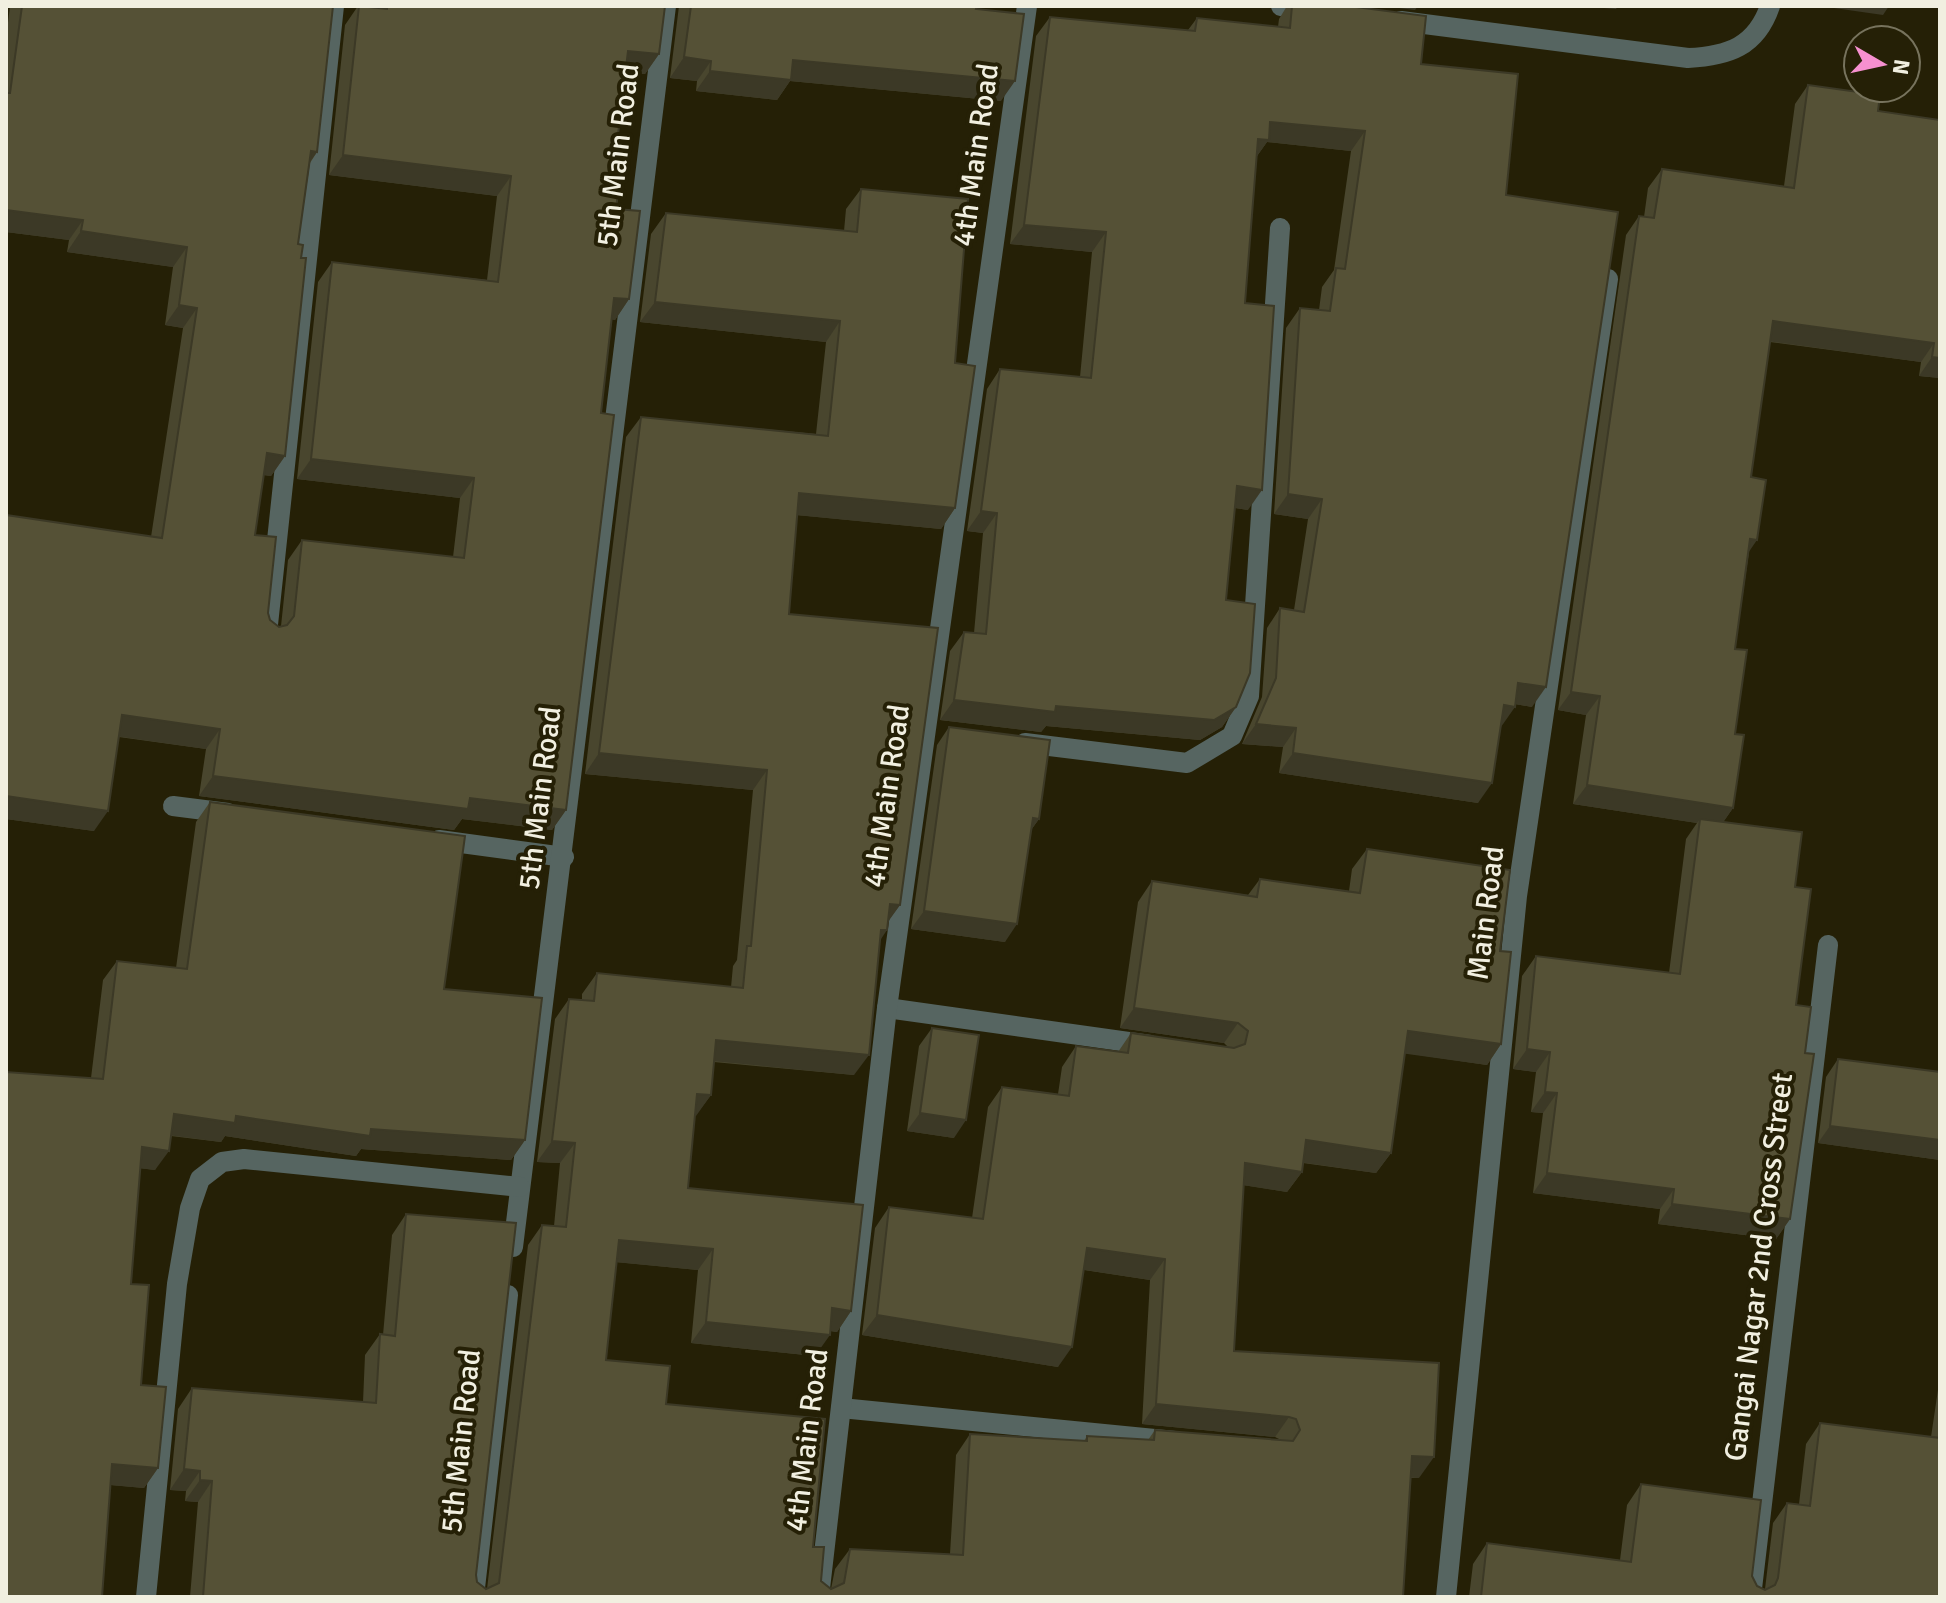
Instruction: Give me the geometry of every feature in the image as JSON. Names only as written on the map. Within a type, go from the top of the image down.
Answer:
[{"type":"street","points":[[267,634],[334,6]]},
{"type":"street","name":"5th Main Road","points":[[474,1597],[520,1187],[564,857],[666,6]]},
{"type":"street","name":"4th Main Road","points":[[819,1597],[887,1008],[935,732],[1027,6]]},
{"type":"street","points":[[1281,6],[1328,12]]},
{"type":"street","points":[[1375,18],[1688,58],[1719,57],[1745,46],[1764,23],[1770,6]]},
{"type":"street","points":[[1004,740],[1187,763],[1232,736],[1249,696],[1280,228]]},
{"type":"street","name":"Main Road","points":[[1446,1597],[1517,896],[1611,255]]},
{"type":"street","points":[[173,806],[251,816]]},
{"type":"street","points":[[423,838],[564,857]]},
{"type":"street","name":"Gangai Nagar 2nd Cross Street","points":[[1751,1597],[1828,945]]},
{"type":"street","points":[[887,1008],[1176,1049]]},
{"type":"street","points":[[146,1597],[177,1284],[190,1208],[200,1179],[222,1162],[244,1159],[520,1187]]},
{"type":"street","points":[[841,1408],[1196,1443]]},
{"type":"building","points":[[22,6],[333,6],[317,152],[311,151],[298,244],[303,245],[301,258],[306,258],[285,456],[267,453],[255,535],[276,537],[268,613],[270,620],[279,627],[287,625],[294,616],[302,540],[464,558],[474,478],[311,459],[332,262],[498,282],[511,176],[343,155],[359,6],[387,9],[387,6],[665,6],[659,54],[628,51],[614,168],[621,169],[616,209],[640,211],[629,299],[614,298],[601,413],[614,415],[566,810],[470,798],[468,809],[213,776],[220,729],[122,715],[108,811],[6,796],[6,515],[162,538],[197,308],[179,305],[187,247],[81,231],[83,220],[6,210],[6,93],[10,93]]},
{"type":"building","points":[[691,6],[977,6],[976,9],[1024,14],[1015,81],[793,60],[791,80],[710,71],[711,61],[684,57]]},
{"type":"building","points":[[1292,6],[1348,6],[1426,16],[1421,64],[1518,74],[1506,195],[1618,212],[1546,687],[1518,683],[1515,707],[1504,705],[1492,783],[1293,753],[1296,728],[1256,724],[1276,678],[1280,608],[1304,612],[1322,499],[1288,494],[1300,308],[1330,311],[1336,268],[1345,269],[1365,131],[1270,122],[1269,140],[1258,139],[1245,303],[1274,306],[1262,490],[1237,486],[1226,600],[1255,604],[1250,673],[1236,707],[1214,720],[1056,706],[1055,712],[954,700],[964,632],[986,634],[997,513],[981,511],[1000,369],[1091,378],[1106,232],[1024,225],[1050,17],[1195,31],[1197,18],[1290,28]]},
{"type":"building","points":[[1808,85],[1842,90],[1842,104],[1879,104],[1878,111],[1940,120],[1940,358],[1932,357],[1934,343],[1773,321],[1751,477],[1766,480],[1757,540],[1750,539],[1735,649],[1747,650],[1735,734],[1744,735],[1733,808],[1587,785],[1600,696],[1571,692],[1639,216],[1654,218],[1662,169],[1794,188]]},
{"type":"building","points":[[861,189],[968,199],[955,363],[975,366],[955,508],[799,493],[789,614],[938,628],[900,905],[890,904],[887,930],[881,930],[869,1055],[716,1040],[711,1095],[697,1094],[688,1188],[863,1205],[851,1311],[832,1308],[830,1335],[706,1322],[713,1249],[619,1240],[606,1360],[670,1366],[666,1404],[825,1419],[813,1547],[824,1547],[821,1581],[831,1589],[844,1583],[850,1549],[963,1555],[970,1434],[1087,1441],[1087,1436],[1154,1440],[1155,1430],[1293,1441],[1300,1430],[1296,1419],[1289,1417],[1156,1404],[1165,1259],[1087,1248],[1072,1347],[877,1315],[889,1207],[983,1219],[1002,1087],[1069,1096],[1076,1046],[1128,1053],[1131,1033],[1234,1048],[1245,1044],[1248,1031],[1238,1023],[1134,1008],[1152,881],[1257,897],[1260,879],[1360,893],[1367,849],[1510,870],[1500,951],[1511,952],[1501,1044],[1408,1031],[1391,1153],[1306,1140],[1302,1172],[1245,1163],[1234,1351],[1439,1363],[1434,1457],[1412,1456],[1403,1597],[203,1597],[212,1481],[200,1480],[200,1471],[184,1469],[192,1388],[376,1403],[380,1334],[395,1336],[406,1214],[516,1223],[476,1575],[477,1582],[486,1589],[499,1583],[542,1225],[566,1227],[575,1143],[552,1141],[569,999],[594,1001],[597,973],[743,988],[747,946],[751,946],[767,770],[599,753],[641,417],[828,436],[840,321],[655,302],[666,213],[857,232]]},
{"type":"building","points":[[949,727],[1050,740],[1039,819],[1033,818],[1017,924],[924,911]]},
{"type":"building","points":[[210,802],[465,836],[444,989],[542,998],[525,1140],[371,1129],[370,1136],[236,1116],[235,1123],[174,1114],[169,1151],[142,1147],[131,1284],[149,1285],[141,1385],[166,1387],[158,1468],[112,1464],[102,1597],[6,1597],[6,1072],[103,1079],[117,961],[187,969]]},
{"type":"building","points":[[1700,819],[1802,832],[1795,887],[1811,889],[1796,1005],[1811,1007],[1805,1053],[1814,1054],[1790,1219],[1672,1204],[1674,1189],[1547,1173],[1557,1093],[1545,1092],[1550,1052],[1527,1049],[1536,956],[1680,974]]},
{"type":"building","points":[[932,1028],[979,1035],[966,1120],[920,1113]]},
{"type":"building","points":[[1838,1059],[1940,1072],[1940,1140],[1830,1126]]},
{"type":"building","points":[[1820,1423],[1940,1438],[1940,1597],[1481,1597],[1487,1543],[1631,1562],[1641,1484],[1761,1500],[1752,1576],[1757,1586],[1765,1590],[1775,1585],[1787,1503],[1810,1506]]}]
